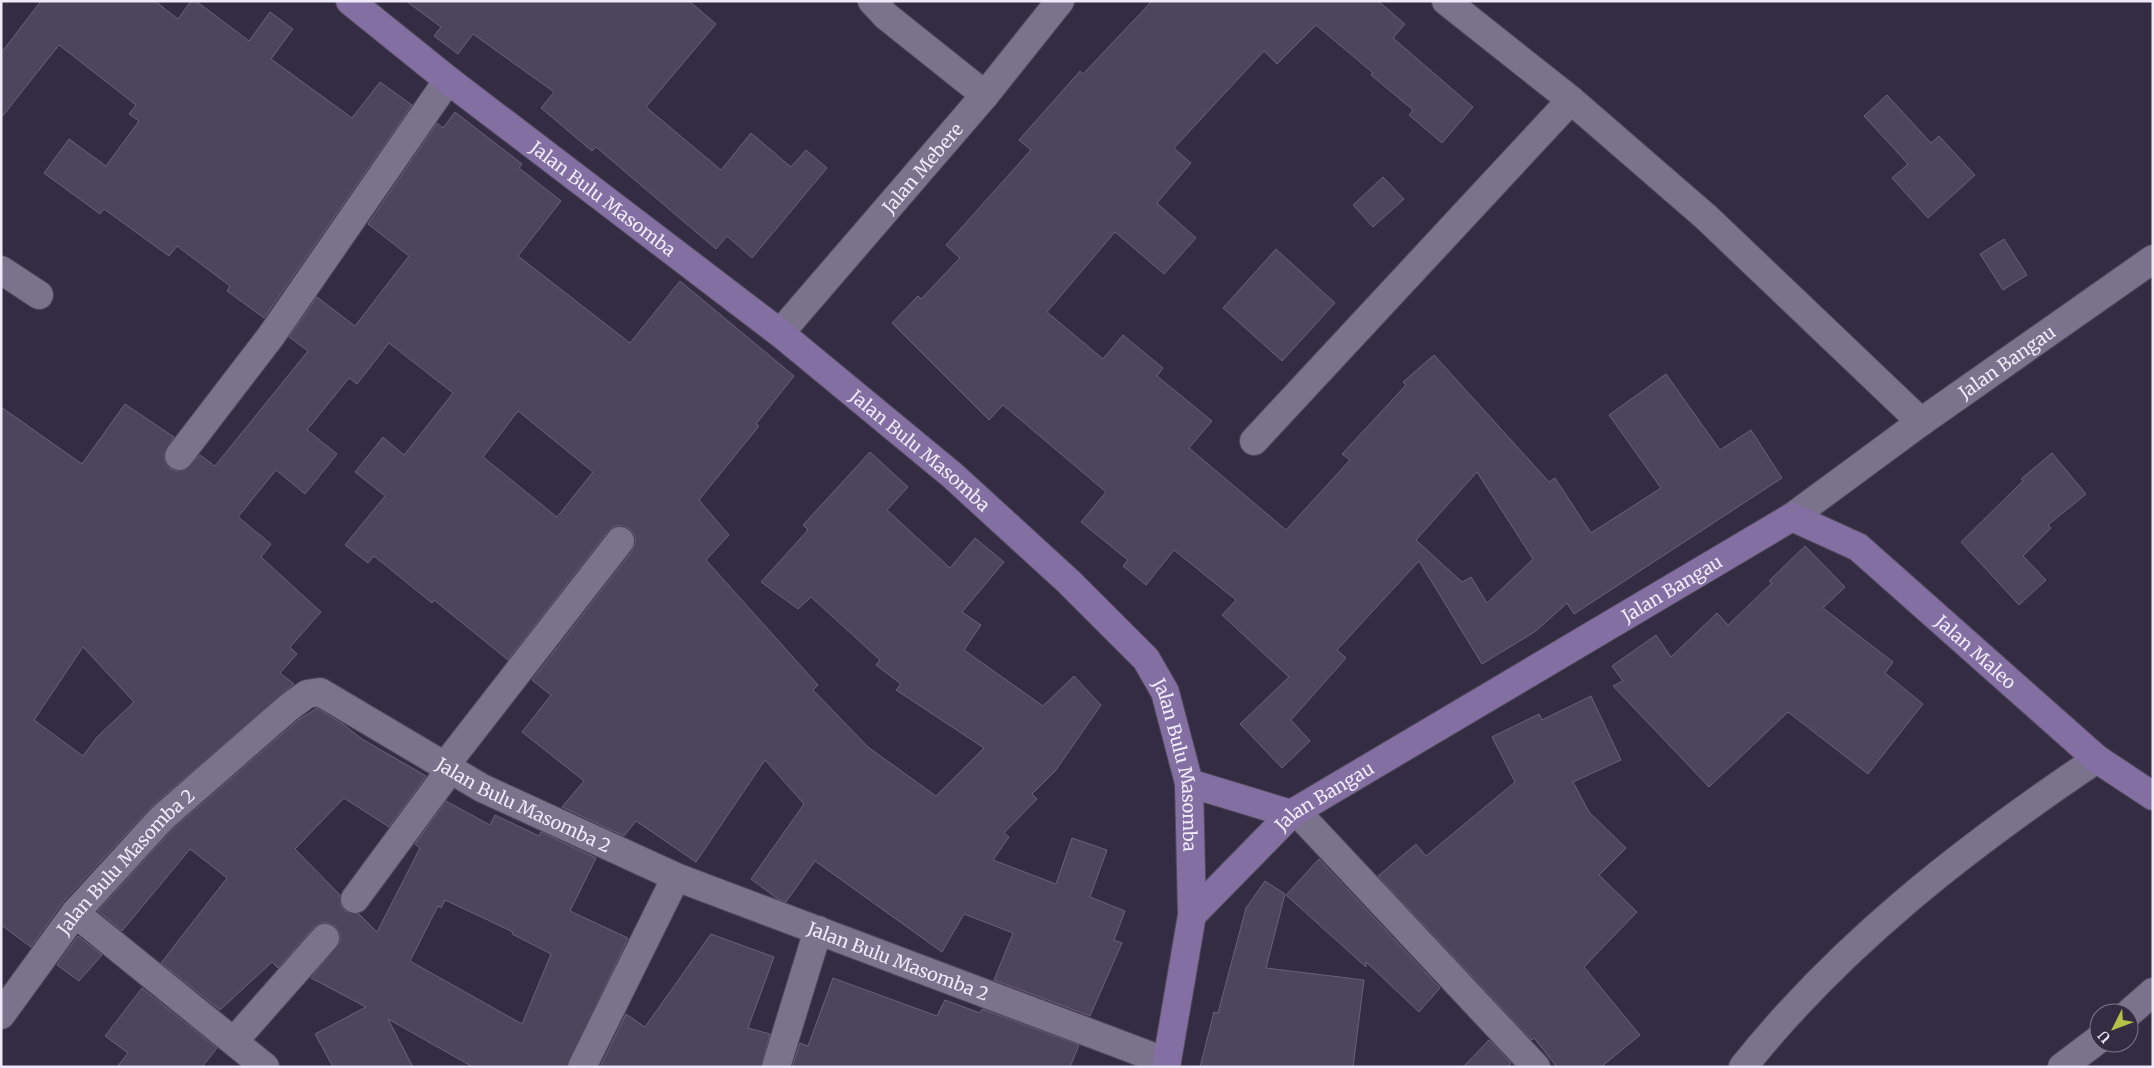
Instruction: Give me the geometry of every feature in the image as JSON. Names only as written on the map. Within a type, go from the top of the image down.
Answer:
[{"type":"street","name":"Jalan Bulu Masomba","points":[[350,1],[448,80],[780,333],[952,475],[1124,634],[1146,658],[1165,692],[1190,783],[1192,915],[1167,1065]]},
{"type":"street","points":[[872,1],[886,16],[985,95]]},
{"type":"street","name":"Jalan Mebere","points":[[780,333],[985,95],[1060,1]]},
{"type":"street","points":[[1446,1],[1570,100],[1706,217],[1921,422]]},
{"type":"street","points":[[179,456],[271,336],[448,80]]},
{"type":"street","points":[[1254,441],[1570,100]]},
{"type":"street","name":"Jalan Bangau","points":[[1192,915],[1294,812],[1792,517],[1921,422],[2153,259]]},
{"type":"street","points":[[1,270],[39,295]]},
{"type":"street","name":"Jalan Maleo","points":[[1792,517],[1858,547],[2097,759],[2153,796]]},
{"type":"street","points":[[355,899],[447,768],[620,541]]},
{"type":"street","name":"Jalan Bulu Masomba 2","points":[[1,1015],[75,913],[162,818],[288,708],[313,692],[320,692],[482,788],[676,877],[1167,1065]]},
{"type":"street","points":[[1743,1067],[1780,1021],[1884,919],[2013,816],[2097,759]]},
{"type":"street","points":[[1190,783],[1294,812],[1536,1067]]},
{"type":"street","points":[[582,1067],[676,877]]},
{"type":"street","points":[[75,913],[265,1067]]},
{"type":"street","points":[[776,1067],[818,930]]},
{"type":"street","points":[[234,1042],[325,938]]},
{"type":"street","points":[[2139,1004],[2153,992]]},
{"type":"street","points":[[2062,1067],[2089,1046]]},
{"type":"building","points":[[41,1],[155,1],[178,19],[191,1],[196,1],[249,41],[270,12],[293,29],[271,59],[352,118],[380,82],[412,105],[264,318],[227,291],[230,286],[177,246],[169,256],[104,209],[100,214],[44,173],[69,139],[106,166],[139,121],[129,114],[136,105],[59,45],[1,118],[1,53]]},
{"type":"building","points":[[406,1],[689,1],[716,24],[646,107],[721,170],[751,133],[791,167],[806,150],[827,168],[752,258],[727,236],[716,249],[596,147],[592,151],[541,108],[554,92],[473,34],[458,54],[434,36],[441,27]]},
{"type":"building","points":[[1152,1],[1378,1],[1405,24],[1393,38],[1473,107],[1442,143],[1409,115],[1413,110],[1316,25],[1277,64],[1264,51],[1174,148],[1191,163],[1157,203],[1196,238],[1164,274],[1115,232],[1047,312],[1103,359],[1123,335],[1163,368],[1157,376],[1212,421],[1189,448],[1286,530],[1350,460],[1342,454],[1406,385],[1403,382],[1434,355],[1549,482],[1555,478],[1591,533],[1661,488],[1609,415],[1666,374],[1720,450],[1751,430],[1782,478],[1574,614],[1567,603],[1536,631],[1482,664],[1419,561],[1337,650],[1346,658],[1291,720],[1310,741],[1282,768],[1240,724],[1289,677],[1222,615],[1236,600],[1174,550],[1146,585],[1123,566],[1128,560],[1081,522],[1106,492],[1003,405],[989,420],[892,323],[918,296],[921,299],[960,258],[946,245],[1031,150],[1019,140],[1080,71],[1083,74]],"holes":[[[1477,472],[1533,559],[1487,603],[1471,577],[1462,582],[1416,540]]]},
{"type":"building","points":[[1887,95],[1931,143],[1939,136],[1975,175],[1928,218],[1892,178],[1908,164],[1864,116]]},
{"type":"building","points":[[455,112],[522,164],[519,168],[561,201],[518,256],[630,343],[680,281],[794,376],[756,424],[759,426],[699,500],[729,535],[706,560],[818,685],[813,690],[868,747],[936,796],[984,748],[896,690],[901,684],[876,665],[880,660],[811,597],[798,609],[761,582],[808,530],[803,525],[870,452],[908,487],[887,510],[950,568],[975,538],[1004,562],[962,612],[981,625],[964,650],[1043,706],[1074,676],[1101,705],[1056,770],[1032,794],[1037,799],[1004,833],[1009,837],[993,860],[1056,884],[1072,838],[1107,850],[1090,897],[1125,911],[1114,940],[1122,943],[1090,1016],[994,980],[1013,933],[964,914],[942,952],[815,861],[786,902],[778,899],[751,879],[804,804],[765,760],[696,862],[636,821],[624,836],[562,807],[584,781],[522,732],[551,695],[532,680],[632,551],[635,544],[635,536],[630,529],[623,526],[615,526],[608,531],[508,660],[434,600],[432,603],[374,556],[368,563],[345,545],[385,496],[355,472],[383,437],[404,455],[453,393],[389,343],[357,384],[349,378],[307,430],[337,454],[305,494],[276,470],[238,517],[271,544],[261,557],[321,612],[290,647],[297,654],[280,673],[294,684],[151,807],[63,902],[31,947],[1,925],[1,407],[82,464],[125,404],[174,437],[164,454],[165,462],[170,469],[177,471],[185,470],[200,455],[215,466],[308,351],[289,337],[317,297],[355,326],[409,256],[368,224],[437,123],[443,128]],"holes":[[[518,411],[593,472],[557,517],[483,457]],[[83,647],[134,702],[97,737],[83,756],[34,720]]]},
{"type":"building","points":[[1383,177],[1404,199],[1373,227],[1353,205]]},
{"type":"building","points":[[2004,239],[2027,275],[2003,290],[1980,254]]},
{"type":"building","points":[[1276,249],[1335,303],[1282,361],[1223,308]]},
{"type":"building","points":[[2052,453],[2086,494],[2048,525],[2051,528],[2023,556],[2046,580],[2019,605],[1961,542],[2023,481],[2021,479]]},
{"type":"building","points":[[1805,546],[1845,587],[1823,608],[1893,662],[1885,673],[1923,704],[1868,774],[1788,712],[1709,787],[1613,686],[1623,681],[1612,666],[1656,635],[1671,657],[1717,613],[1728,625],[1772,583],[1769,581]]},
{"type":"building","points":[[1591,696],[1621,760],[1573,782],[1589,812],[1626,848],[1599,875],[1637,912],[1584,967],[1640,1035],[1601,1067],[1557,1067],[1534,1038],[1532,1040],[1378,876],[1416,844],[1426,856],[1515,782],[1492,737],[1539,714],[1542,720]]},
{"type":"building","points":[[317,708],[343,724],[362,739],[426,776],[389,827],[344,798],[295,849],[340,895],[341,905],[345,911],[359,914],[377,932],[420,848],[415,844],[446,801],[490,825],[495,815],[539,836],[541,832],[596,858],[570,911],[628,938],[567,1067],[473,1067],[388,1019],[413,1067],[333,1067],[315,1034],[366,1007],[311,978],[340,942],[340,933],[335,926],[328,923],[321,923],[314,927],[278,968],[272,962],[220,1010],[161,963],[227,878],[190,849],[122,931],[98,911],[173,829],[298,720]],"holes":[[[445,900],[513,932],[512,934],[551,954],[522,1024],[410,961],[438,906],[441,908]]]},
{"type":"building","points":[[1319,859],[1440,988],[1419,1012],[1366,962],[1366,967],[1286,895]]},
{"type":"building","points":[[1265,881],[1285,894],[1266,968],[1364,980],[1353,1067],[1200,1067],[1214,1012],[1218,1013],[1246,908]]},
{"type":"building","points":[[711,934],[774,957],[748,1028],[770,1034],[761,1067],[600,1067],[626,1014],[645,1027]]},
{"type":"building","points":[[78,936],[102,955],[79,981],[57,965]]},
{"type":"building","points":[[833,978],[937,1016],[945,1000],[980,1013],[982,1009],[1079,1045],[1070,1067],[792,1067],[800,1043],[808,1046]]},
{"type":"building","points":[[142,988],[217,1048],[202,1067],[117,1067],[128,1053],[105,1036]]},
{"type":"building","points":[[1489,1040],[1511,1063],[1508,1067],[1463,1067]]}]
